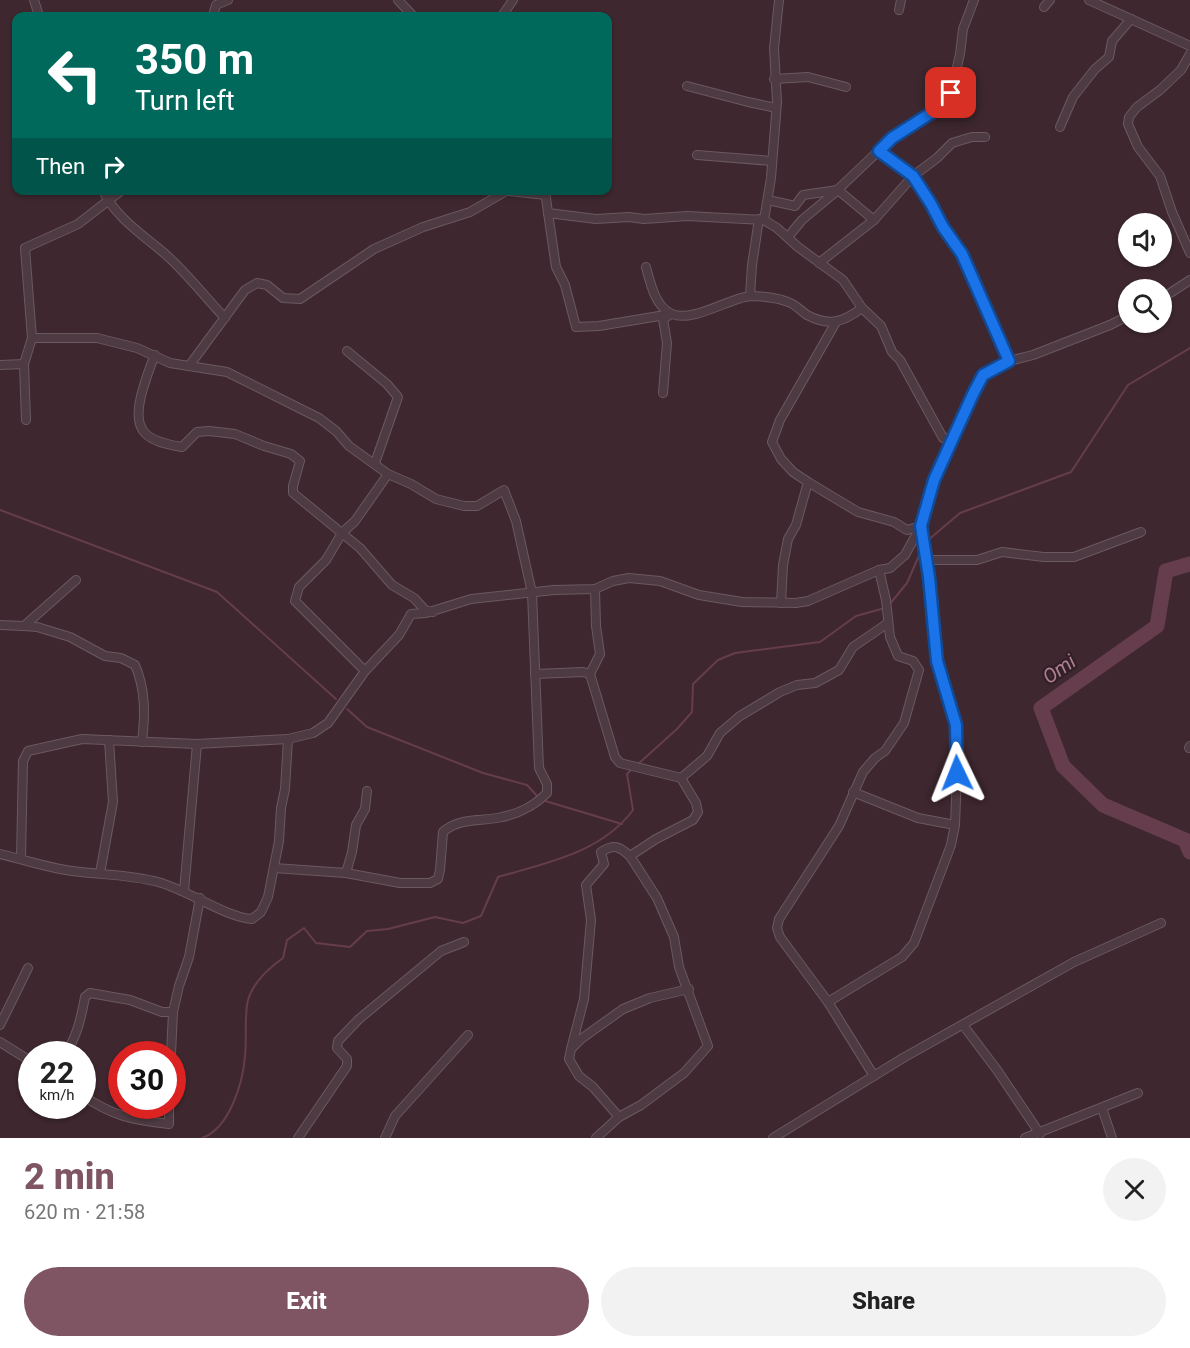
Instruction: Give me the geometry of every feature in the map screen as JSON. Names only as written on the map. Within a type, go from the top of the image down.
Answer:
[{"type":"street","points":[[214,3],[228,0]]},
{"type":"street","points":[[398,0],[409,12]]},
{"type":"street","points":[[750,296],[752,265],[761,220],[768,200],[772,160],[776,108],[774,48],[779,0]]},
{"type":"street","points":[[898,10],[901,0]]},
{"type":"street","points":[[788,237],[802,220],[838,190],[892,138],[931,113],[951,93],[963,29],[974,0]]},
{"type":"street","points":[[1092,1],[1190,46]]},
{"type":"street","points":[[1060,127],[1073,98],[1095,69],[1109,57],[1112,41],[1131,19]]},
{"type":"street","points":[[1190,54],[1180,70],[1160,90],[1137,107],[1129,117],[1128,124],[1138,147],[1160,176],[1172,212],[1190,253]]},
{"type":"street","points":[[774,79],[808,77],[846,87]]},
{"type":"street","points":[[687,86],[776,108]]},
{"type":"street","points":[[819,263],[874,220],[913,176],[952,143],[972,137],[985,137]]},
{"type":"street","points":[[879,151],[913,176],[962,254],[1009,361]]},
{"type":"street","points":[[697,155],[772,160]]},
{"type":"street","points":[[768,200],[795,206],[802,195],[838,190],[874,220]]},
{"type":"street","points":[[105,195],[108,201],[145,239],[165,254],[225,318]]},
{"type":"street","points":[[26,420],[24,364],[32,338],[25,248],[78,224],[116,195]]},
{"type":"street","points":[[189,366],[245,290],[257,283],[267,285],[283,298],[300,299],[374,249],[423,227],[470,212],[501,195]]},
{"type":"street","points":[[546,195],[556,267],[565,285],[576,327],[711,311],[718,306],[750,296],[788,302],[822,321],[836,322],[862,308]]},
{"type":"street","points":[[548,213],[596,219],[687,216],[761,220],[788,237],[843,280],[862,308],[881,326],[892,352],[900,360],[943,438],[953,438]]},
{"type":"street","points":[[646,267],[652,290],[664,308],[672,314]]},
{"type":"street","points":[[1172,292],[1190,280]]},
{"type":"street","points":[[663,393],[667,343],[663,319],[672,314]]},
{"type":"street","points":[[21,858],[23,761],[28,751],[82,739],[197,744],[288,739],[313,733],[328,723],[365,670],[399,635],[411,614],[433,612],[471,599],[554,590],[595,589],[621,579],[646,578],[699,595],[742,603],[808,601],[879,570],[890,568],[905,555],[921,526],[934,480],[983,375],[1009,361],[1033,355],[1118,320]]},
{"type":"street","points":[[836,322],[773,434],[772,442],[781,459],[794,472],[858,512],[894,522],[907,530],[921,526]]},
{"type":"street","points":[[32,338],[97,338],[137,348],[170,363],[227,372],[319,418],[336,431],[349,446],[388,474],[411,484],[436,500],[464,506],[477,506],[504,490],[516,521],[532,593],[539,768],[547,784],[547,792],[529,809],[501,818],[459,822],[449,826],[443,832],[441,870],[438,879],[430,883],[400,883],[346,873],[274,868]]},
{"type":"street","points":[[346,351],[387,384],[398,397],[375,463]]},
{"type":"street","points":[[154,355],[137,411],[138,424],[142,431],[159,441],[182,447],[197,432],[235,434],[291,454],[300,461],[293,493],[360,548],[392,585],[414,598],[425,610],[433,612]]},
{"type":"street","points":[[0,365],[24,364]]},
{"type":"street","points":[[365,670],[295,601],[299,587],[326,560],[342,532],[355,520],[388,474]]},
{"type":"street","points":[[781,603],[783,565],[788,539],[796,525],[808,482]]},
{"type":"street","points":[[828,1002],[902,957],[914,943],[951,845],[955,825],[956,725],[937,661],[921,526]]},
{"type":"street","points":[[926,560],[977,560],[1002,552],[1044,557],[1074,557],[1141,532]]},
{"type":"street","points":[[874,1076],[828,1002],[780,937],[777,928],[786,906],[805,882],[844,816],[863,772],[875,758],[885,752],[904,723],[919,670],[913,661],[898,656],[890,637],[886,600],[879,570]]},
{"type":"street","points":[[24,626],[75,580]]},
{"type":"street","points":[[595,589],[596,626],[600,654],[590,674],[615,757],[620,763],[681,778],[696,803],[698,812],[693,820],[656,839],[630,856]]},
{"type":"street","points":[[681,778],[707,756],[720,733],[740,716],[780,692],[798,685],[815,683],[839,670],[854,647],[888,623]]},
{"type":"street","points":[[0,625],[37,627],[70,637],[105,656],[121,658],[135,665],[144,697],[142,742]]},
{"type":"street","points":[[535,674],[583,672],[590,674]]},
{"type":"street","points":[[0,854],[68,870],[140,878],[184,891],[238,917],[252,919],[261,912],[268,897],[274,868],[285,789],[288,739]]},
{"type":"street","points":[[100,873],[113,801],[110,740]]},
{"type":"street","points":[[184,891],[197,744]]},
{"type":"street","points":[[346,873],[356,825],[365,808],[367,791]]},
{"type":"street","points":[[853,792],[918,818],[955,825]]},
{"type":"street","points":[[596,1138],[619,1117],[641,1105],[684,1073],[708,1047],[689,989],[679,967],[674,937],[657,898],[630,856],[620,847],[612,846],[601,852],[603,864],[586,885],[591,920],[584,999],[569,1059],[579,1076],[593,1087],[619,1117]]},
{"type":"street","points":[[172,1041],[173,1012],[189,957],[200,898]]},
{"type":"street","points":[[773,1138],[874,1076],[1074,962],[1161,923]]},
{"type":"street","points":[[298,1138],[347,1066],[347,1059],[337,1048],[338,1041],[359,1019],[441,951],[464,942]]},
{"type":"street","points":[[0,1025],[28,968]]},
{"type":"street","points":[[571,1049],[581,1039],[623,1009],[650,998],[689,989]]},
{"type":"street","points":[[73,1041],[81,1019],[85,997],[90,993],[129,1000],[162,1012],[173,1012]]},
{"type":"street","points":[[963,1025],[997,1070],[1040,1134]]},
{"type":"street","points":[[385,1138],[395,1116],[468,1035]]},
{"type":"street","points":[[0,1042],[18,1053]]},
{"type":"street","points":[[1025,1138],[1040,1134],[1138,1093]]},
{"type":"street","points":[[1102,1108],[1112,1138]]},
{"type":"street","points":[[132,1119],[169,1124],[169,1119]]},
{"type":"waterway","points":[[927,541],[960,513],[1071,472],[1128,385],[1190,348]]},
{"type":"waterway","points":[[0,510],[217,592],[336,699]]},
{"type":"waterway","points":[[889,605],[907,583],[921,551]]},
{"type":"waterway","name":"Omi","points":[[1190,564],[1166,571],[1157,626],[1041,708],[1063,766],[1103,805],[1185,840],[1190,852]]},
{"type":"waterway","points":[[637,765],[677,729],[692,712],[693,684],[718,660],[735,653],[820,642],[856,616],[885,608]]},
{"type":"waterway","points":[[347,709],[367,727],[483,773],[527,785],[538,797]]},
{"type":"waterway","points":[[202,1138],[212,1133],[220,1125],[233,1104],[244,1067],[246,1013],[250,993],[267,971],[283,958],[287,940],[304,928],[316,943],[350,947],[367,931],[388,929],[435,917],[463,923],[481,916],[498,877],[572,854],[605,837],[620,825],[633,810],[627,774],[632,769]]},
{"type":"waterway","points":[[542,800],[622,824]]},
{"type":"route","points":[[951,93],[931,113],[892,138],[879,151],[913,176],[962,254],[1009,361],[983,375],[934,480],[921,526],[929,577],[937,661],[956,725],[957,773]]}]
